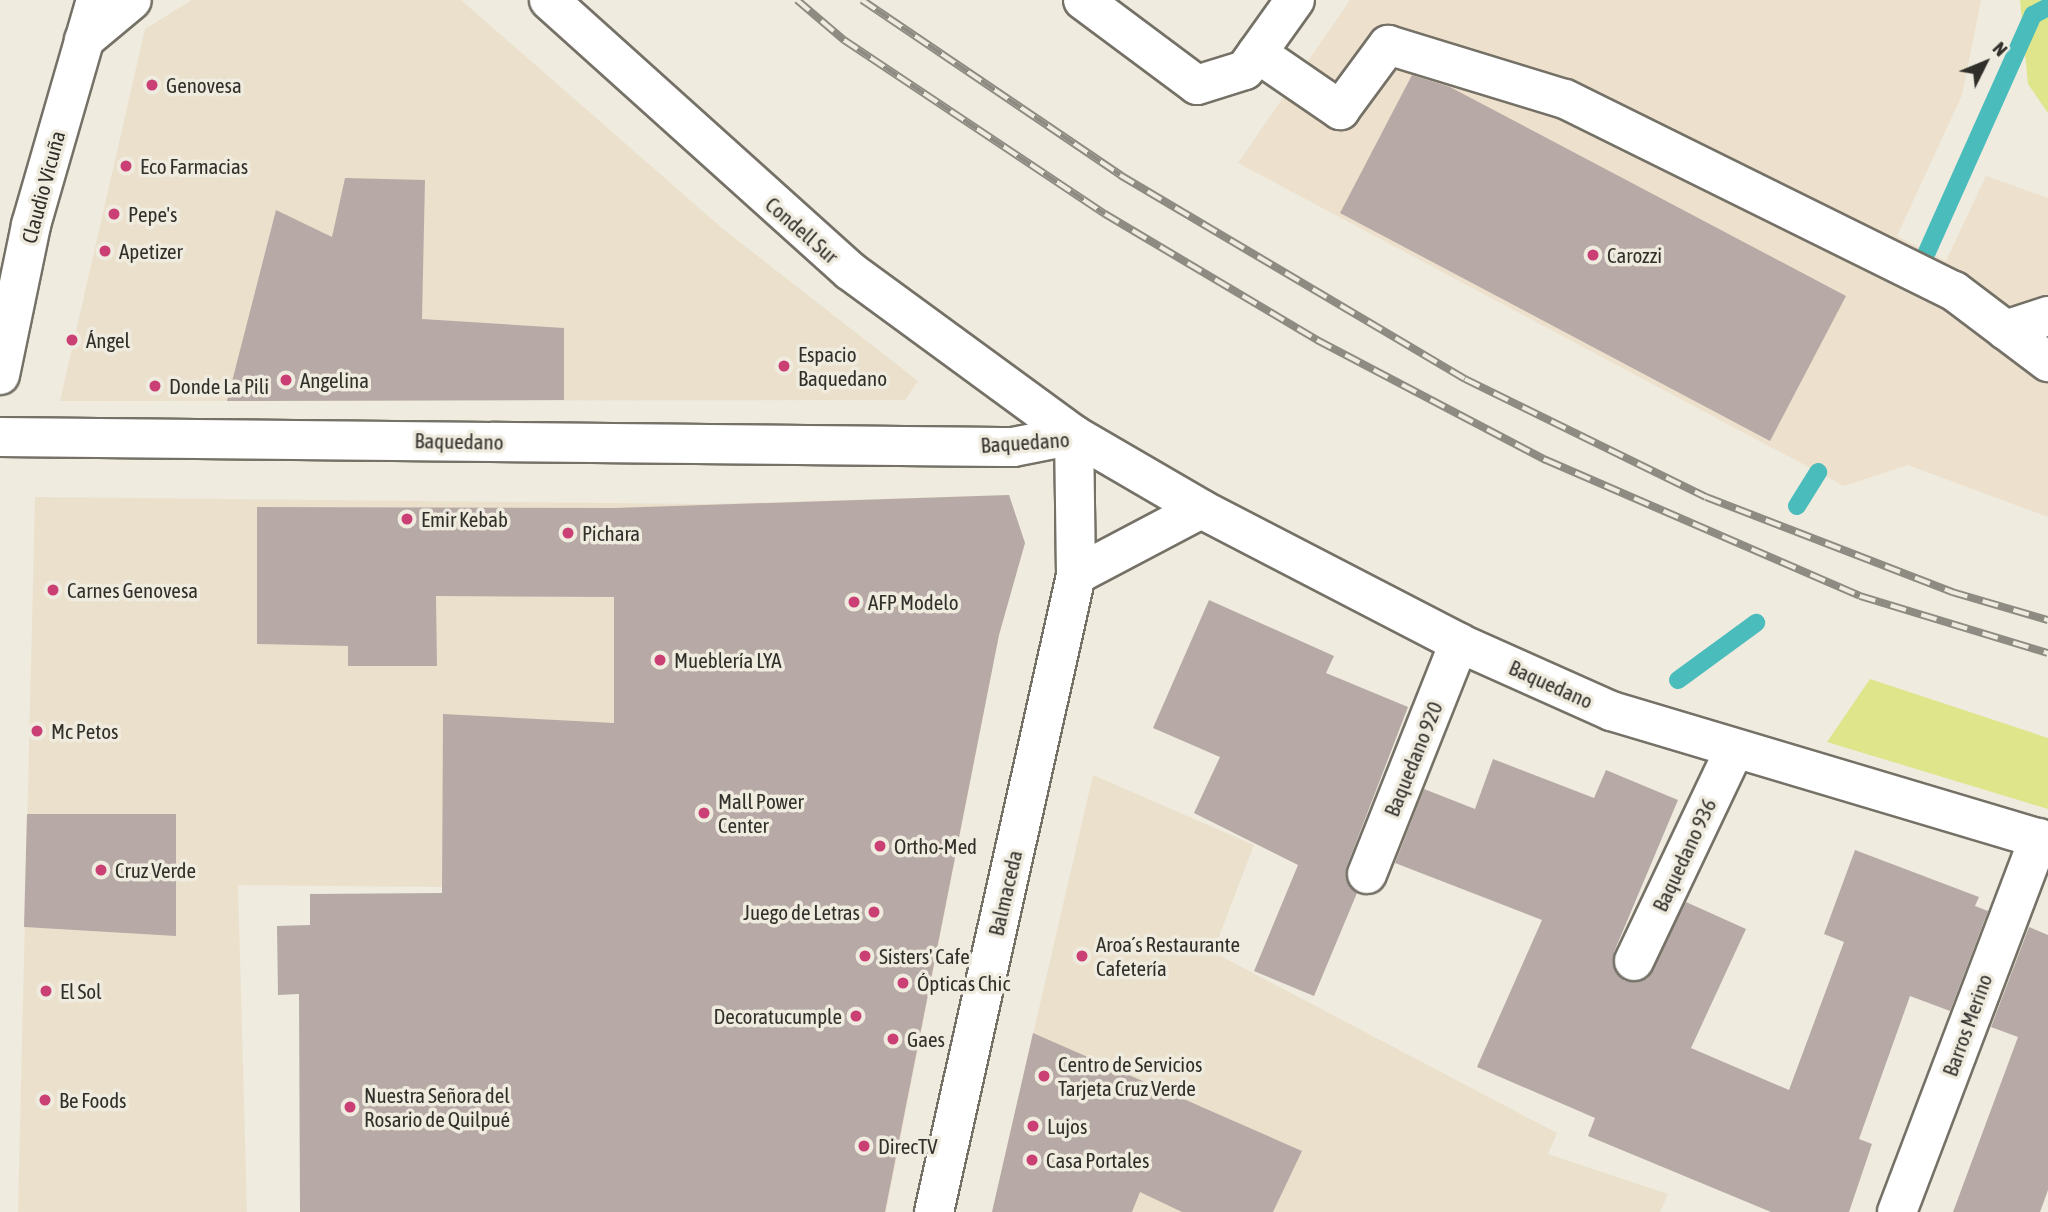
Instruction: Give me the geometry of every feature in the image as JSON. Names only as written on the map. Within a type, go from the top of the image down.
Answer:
[{"type":"street","points":[[79,0],[84,40]]},
{"type":"street","name":"Claudio Vicuña","points":[[0,375],[31,225],[96,0]]},
{"type":"street","points":[[84,40],[132,0]]},
{"type":"street","name":"Condell Sur","points":[[549,0],[849,271],[1074,435]]},
{"type":"street","points":[[1083,0],[1197,85],[1245,70],[1295,0]]},
{"type":"street","points":[[1257,53],[1340,110],[1388,45],[1565,99],[1954,291],[2048,362]]},
{"type":"street","points":[[2005,330],[2048,316]]},
{"type":"street","name":"Baquedano","points":[[0,437],[1013,447],[1074,435],[1202,509],[1459,643],[1611,711],[1734,750],[2043,840]]},
{"type":"street","name":"Balmaceda","points":[[933,1212],[1076,575],[1074,435]]},
{"type":"street","points":[[1076,575],[1202,509]]},
{"type":"street","name":"Baquedano 920","points":[[1367,874],[1459,643]]},
{"type":"street","name":"Baquedano 936","points":[[1634,961],[1734,750]]},
{"type":"street","name":"Barros Merino","points":[[1896,1212],[2043,840]]},
{"type":"shaded area","points":[[192,0],[461,0],[723,229],[918,381],[905,400],[60,401],[145,29]]},
{"type":"shaded area","points":[[1350,0],[1981,0],[1962,95],[1897,236],[1946,261],[1986,176],[2048,198],[2048,517],[1908,465],[1844,486],[1238,163]]},
{"type":"shaded area","points":[[1009,495],[1025,543],[999,635],[886,1212],[442,1212],[442,887],[238,885],[247,1212],[18,1212],[35,497],[709,504]]},
{"type":"shaded area","points":[[1093,775],[1254,845],[1213,952],[1557,1133],[1548,1154],[1668,1194],[1660,1212],[992,1212]]},
{"type":"green space","points":[[2020,0],[2048,0],[2048,113],[2028,84]]},
{"type":"green space","points":[[1870,679],[2048,738],[2048,809],[1827,742]]},
{"type":"building","name":"Carozzi","points":[[1412,75],[1450,87],[1846,296],[1770,441],[1340,213]]},
{"type":"building","points":[[345,178],[425,180],[422,319],[564,328],[564,400],[227,401],[276,210],[332,237]]},
{"type":"building","name":"Mall Power Center","points":[[1009,495],[1025,543],[999,635],[885,1212],[300,1212],[299,994],[278,995],[277,926],[310,925],[310,894],[442,893],[443,714],[614,723],[614,597],[436,596],[437,666],[348,666],[348,646],[257,644],[257,507],[614,508]]},
{"type":"building","points":[[1209,600],[1334,656],[1326,673],[1408,707],[1347,866],[1346,878],[1357,893],[1314,996],[1254,971],[1298,865],[1194,813],[1220,757],[1153,728]]},
{"type":"building","points":[[1493,759],[1594,798],[1606,770],[1678,800],[1614,952],[1616,973],[1625,981],[1647,979],[1686,902],[1746,929],[1691,1048],[1789,1090],[1844,942],[1824,934],[1855,850],[1979,897],[1975,906],[1988,911],[1950,1011],[1910,996],[1859,1139],[1872,1144],[1849,1212],[1771,1212],[1588,1136],[1595,1118],[1477,1067],[1542,920],[1395,863],[1424,789],[1475,809]]},
{"type":"building","name":"Cruz Verde","points":[[27,814],[176,814],[176,936],[24,927]]},
{"type":"building","points":[[2029,927],[2048,935],[2048,1190],[2040,1212],[1953,1212],[2018,1037],[1991,1027]]},
{"type":"building","points":[[1033,1033],[1302,1151],[1273,1212],[1182,1212],[1140,1192],[1132,1212],[992,1212]]},
{"type":"waterway","points":[[1927,252],[2033,15],[2048,7]]},
{"type":"waterway","points":[[1797,506],[1818,472]]},
{"type":"waterway","points":[[1678,680],[1756,623]]},
{"type":"railway","points":[[797,0],[844,40],[1105,214],[1317,340],[1546,460],[1860,596],[2048,653]]},
{"type":"railway","points":[[862,0],[1120,175],[1465,379],[1706,497],[1952,592],[2048,620]]},
{"type":"place","name":"Genovesa","points":[[152,85]]},
{"type":"place","name":"Eco Farmacias","points":[[126,166]]},
{"type":"place","name":"Pepe's","points":[[114,214]]},
{"type":"place","name":"Apetizer","points":[[105,251]]},
{"type":"place","name":"Carozzi","points":[[1593,255]]},
{"type":"place","name":"Ángel","points":[[72,340]]},
{"type":"place","name":"Espacio Baquedano","points":[[784,366]]},
{"type":"place","name":"Angelina","points":[[286,380]]},
{"type":"place","name":"Donde La Pili","points":[[155,386]]},
{"type":"place","name":"Emir Kebab","points":[[407,519]]},
{"type":"place","name":"Pichara","points":[[568,533]]},
{"type":"place","name":"Carnes Genovesa","points":[[53,590]]},
{"type":"place","name":"AFP Modelo","points":[[854,602]]},
{"type":"place","name":"Mueblería LYA","points":[[660,660]]},
{"type":"place","name":"Mc Petos","points":[[37,731]]},
{"type":"place","name":"Mall Power Center","points":[[704,813]]},
{"type":"place","name":"Ortho-Med","points":[[880,846]]},
{"type":"place","name":"Cruz Verde","points":[[101,870]]},
{"type":"place","name":"Juego de Letras","points":[[874,912]]},
{"type":"place","name":"Sisters' Cafe","points":[[865,956]]},
{"type":"place","name":"Aroa´s Restaurante Cafetería","points":[[1082,956]]},
{"type":"place","name":"Ópticas Chic","points":[[903,983]]},
{"type":"place","name":"El Sol","points":[[46,991]]},
{"type":"place","name":"Decoratucumple","points":[[856,1016]]},
{"type":"place","name":"Gaes","points":[[893,1039]]},
{"type":"place","name":"Centro de Servicios Tarjeta Cruz Verde","points":[[1044,1076]]},
{"type":"place","name":"Be Foods","points":[[45,1100]]},
{"type":"place","name":"Nuestra Señora del Rosario de Quilpué","points":[[350,1107]]},
{"type":"place","name":"Lujos","points":[[1033,1126]]},
{"type":"place","name":"DirecTV","points":[[864,1146]]},
{"type":"place","name":"Casa Portales","points":[[1032,1160]]}]
